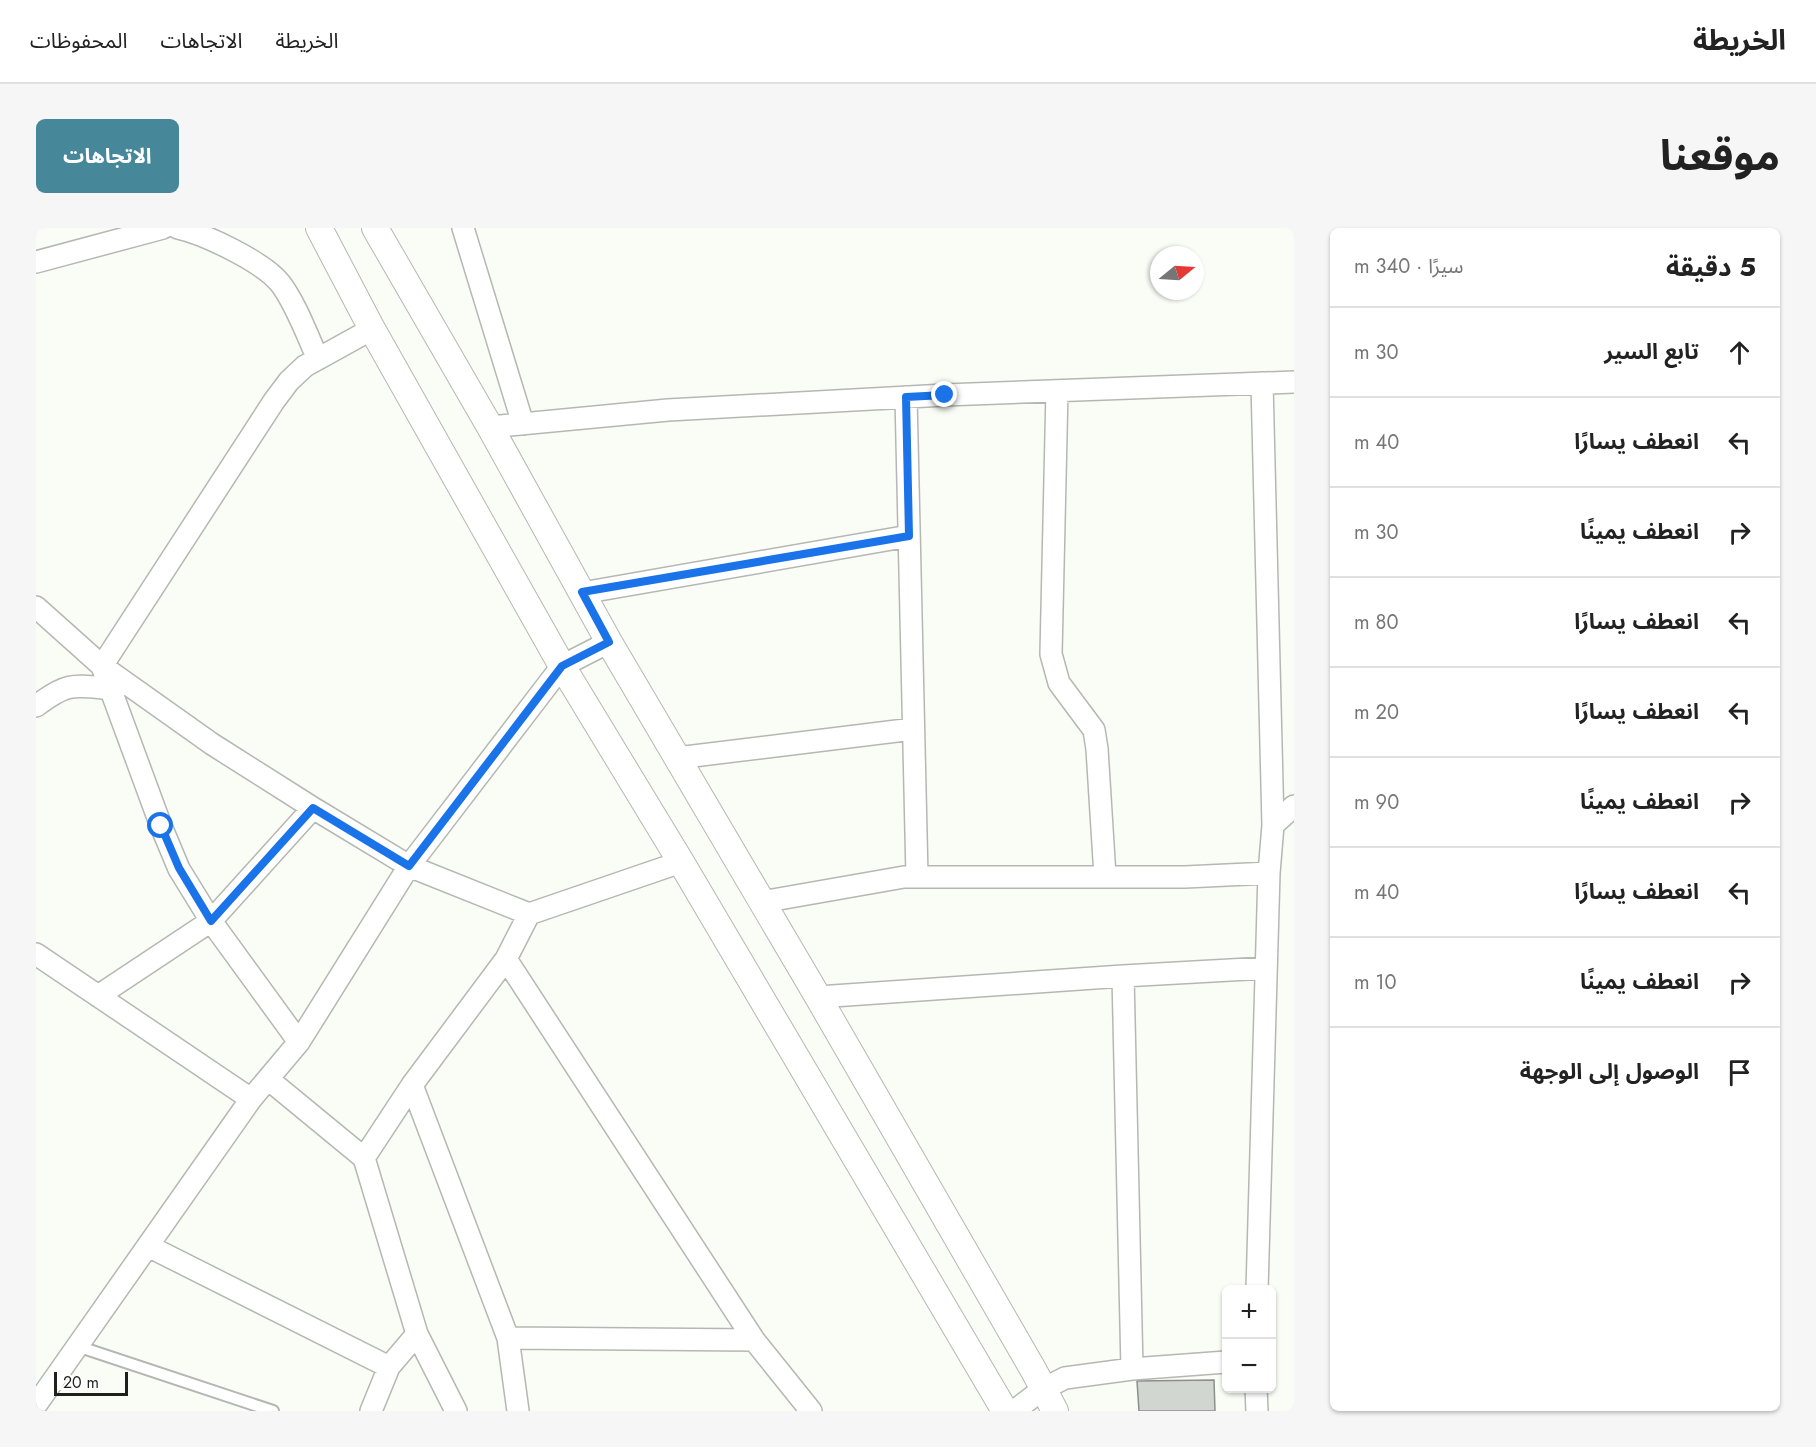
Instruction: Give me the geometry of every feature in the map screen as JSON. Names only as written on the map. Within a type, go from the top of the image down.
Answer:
[{"type":"street","points":[[36,262],[163,228]]},
{"type":"street","points":[[178,228],[188,230],[239,254],[272,274],[286,292],[318,359]]},
{"type":"street","points":[[319,228],[372,329],[562,666],[681,862],[1005,1411]]},
{"type":"street","points":[[375,228],[490,427],[609,642],[818,997],[1055,1411]]},
{"type":"street","points":[[463,228],[523,424]]},
{"type":"street","points":[[102,666],[274,401],[305,366],[372,329]]},
{"type":"street","points":[[490,427],[668,410],[906,397],[1294,382]]},
{"type":"street","points":[[1257,1285],[1269,873],[1273,825],[1262,383]]},
{"type":"street","points":[[1057,391],[1051,654],[1059,683],[1094,730],[1098,749],[1105,876]]},
{"type":"street","points":[[906,397],[916,877]]},
{"type":"street","points":[[582,592],[909,536]]},
{"type":"street","points":[[36,606],[102,666],[212,744],[313,808],[409,866],[529,914],[681,862]]},
{"type":"street","points":[[36,1405],[251,1100],[299,1042],[409,866],[562,666],[609,642]]},
{"type":"street","points":[[102,666],[161,826],[179,868],[211,921],[299,1042]]},
{"type":"street","points":[[36,706],[69,686],[112,689]]},
{"type":"street","points":[[677,758],[913,729]]},
{"type":"street","points":[[1273,825],[1294,806]]},
{"type":"street","points":[[98,996],[211,921],[313,808]]},
{"type":"street","points":[[762,902],[904,877],[1185,877],[1269,873]]},
{"type":"street","points":[[363,1158],[412,1085],[506,959],[529,914]]},
{"type":"street","points":[[36,954],[251,1100]]},
{"type":"street","points":[[506,959],[754,1340],[811,1411]]},
{"type":"street","points":[[818,997],[1266,968]]},
{"type":"street","points":[[1124,976],[1132,1369]]},
{"type":"street","points":[[268,1079],[363,1158],[417,1334],[456,1411]]},
{"type":"street","points":[[412,1085],[508,1338],[518,1411]]},
{"type":"street","points":[[148,1246],[389,1367]]},
{"type":"street","points":[[371,1411],[389,1367],[417,1334]]},
{"type":"street","points":[[508,1338],[754,1340]]},
{"type":"street","points":[[1014,1411],[1043,1389],[1065,1378],[1132,1369],[1222,1362]]},
{"type":"street","points":[[1256,1393],[1257,1411]]},
{"type":"lane","points":[[77,1346],[273,1411]]},
{"type":"building","points":[[1214,1380],[1215,1411],[1139,1411],[1137,1381]]},
{"type":"route","points":[[161,826],[179,868],[211,921],[313,808],[409,866],[562,666],[609,642],[582,592],[909,536],[906,397],[945,395]]}]
